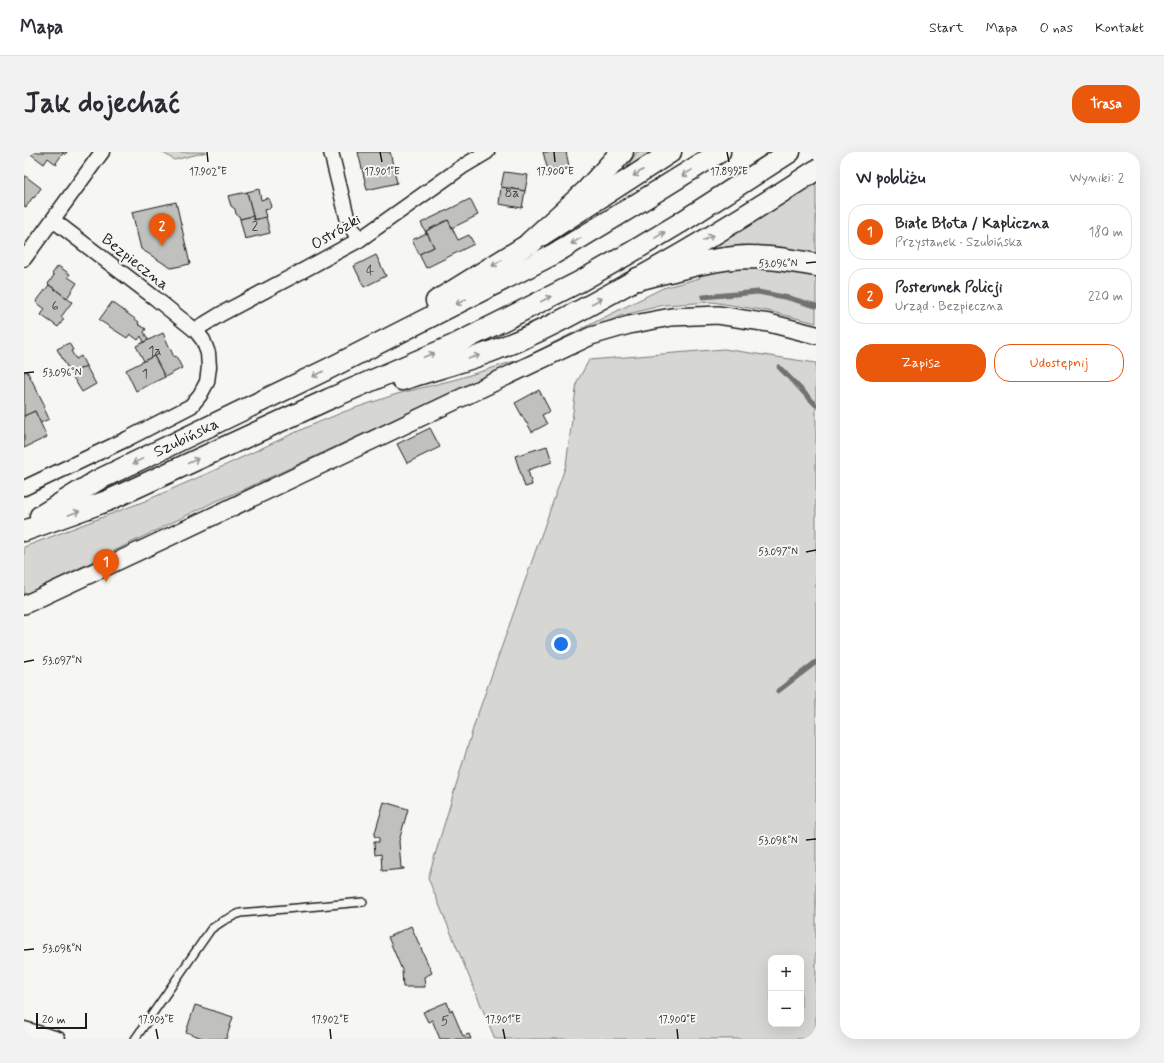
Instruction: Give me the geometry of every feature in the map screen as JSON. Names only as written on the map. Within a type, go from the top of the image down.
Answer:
[{"type":"highway","points":[[530,243],[586,192],[622,152]]},
{"type":"highway","points":[[638,279],[699,263],[749,257],[786,259],[816,265]]},
{"type":"main road","points":[[353,356],[404,321],[530,243],[671,152]]},
{"type":"main road","points":[[353,356],[552,255],[720,152]]},
{"type":"main road","points":[[329,399],[454,345],[579,282],[673,227],[790,152]]},
{"type":"main road","points":[[329,399],[370,390],[499,348],[532,335],[638,279],[738,220],[816,170]]},
{"type":"main road","name":"Szubińska","points":[[24,526],[98,480],[353,356]]},
{"type":"main road","name":"Szubińska","points":[[24,531],[107,501],[329,399]]},
{"type":"street","points":[[24,259],[102,152]]},
{"type":"street","points":[[331,152],[348,221],[359,240]]},
{"type":"street","name":"Ostróżki","points":[[196,331],[221,314],[359,240],[462,167],[487,152]]},
{"type":"street","name":"Bezpieczna","points":[[53,220],[196,331]]},
{"type":"street","points":[[24,605],[591,336],[629,325],[671,317],[718,315],[769,323],[816,335]]},
{"type":"street","name":"Szubińska","points":[[24,488],[191,406],[200,395],[207,382],[210,367],[208,353],[196,331]]},
{"type":"street","points":[[24,1029],[58,1039]]},
{"type":"lane","points":[[136,1039],[211,929],[223,920],[240,913],[363,902]]},
{"type":"shaded area","points":[[162,152],[207,152],[174,160]]},
{"type":"shaded area","points":[[637,152],[654,152],[622,174]]},
{"type":"shaded area","points":[[816,182],[816,254],[781,247],[742,245],[698,251]]},
{"type":"shaded area","points":[[760,268],[787,270],[816,276],[816,323],[768,311],[712,302],[664,305],[620,316],[551,350],[427,404],[214,502],[24,595],[24,547],[145,501],[307,427],[346,411],[397,394],[457,379],[521,359],[663,288],[700,278],[700,274],[730,269]]},
{"type":"shaded area","points":[[724,349],[816,363],[816,1039],[495,1039],[428,878],[475,722],[566,465],[577,382],[589,360]]},
{"type":"building","points":[[28,152],[67,152],[65,155],[63,153],[56,163],[57,165],[48,158],[44,164]]},
{"type":"building","points":[[358,152],[390,152],[397,183],[367,190]]},
{"type":"building","points":[[543,152],[566,152],[569,166],[548,171]]},
{"type":"building","points":[[504,172],[528,175],[525,191],[501,187]]},
{"type":"building","points":[[24,175],[41,188],[26,207],[24,206]]},
{"type":"building","points":[[501,187],[525,191],[522,208],[499,204]]},
{"type":"building","points":[[259,189],[261,200],[267,198],[271,207],[264,210],[266,217],[254,220],[247,192]]},
{"type":"building","points":[[247,192],[253,216],[240,219],[236,214],[235,209],[231,206],[228,196]]},
{"type":"building","points":[[470,199],[478,215],[452,228],[448,220],[426,231],[426,233],[421,223]]},
{"type":"building","points":[[176,202],[190,264],[171,268],[141,249],[132,212]]},
{"type":"building","points":[[253,216],[254,220],[266,217],[270,233],[245,239],[240,219]]},
{"type":"building","points":[[448,220],[458,240],[469,235],[474,244],[426,268],[419,254],[434,247],[426,231]]},
{"type":"building","points":[[427,233],[434,247],[419,254],[412,240]]},
{"type":"building","points":[[376,255],[386,276],[364,287],[354,266]]},
{"type":"building","points":[[58,266],[70,274],[68,277],[77,283],[67,298],[48,284],[54,275],[52,274]]},
{"type":"building","points":[[49,285],[72,302],[61,317],[64,319],[58,327],[41,315],[45,309],[36,302]]},
{"type":"building","points":[[112,302],[146,329],[144,332],[148,340],[144,342],[141,336],[138,340],[130,334],[127,338],[99,320]]},
{"type":"building","points":[[163,333],[174,357],[176,356],[182,368],[165,377],[154,356],[144,361],[136,346]]},
{"type":"building","points":[[69,343],[73,350],[71,351],[76,359],[81,356],[86,366],[71,374],[57,349]]},
{"type":"building","points":[[154,356],[165,377],[136,391],[126,370]]},
{"type":"building","points":[[86,366],[96,384],[82,392],[71,374]]},
{"type":"building","points":[[27,371],[45,406],[43,406],[49,419],[40,423],[35,411],[24,416],[24,372]]},
{"type":"building","points":[[539,390],[550,411],[542,415],[547,424],[532,432],[515,403]]},
{"type":"building","points":[[35,411],[47,437],[24,448],[24,416]]},
{"type":"building","points":[[430,428],[440,447],[407,463],[397,444]]},
{"type":"building","points":[[547,446],[552,462],[528,470],[532,485],[525,487],[515,456]]},
{"type":"building","points":[[384,802],[408,809],[399,841],[401,868],[404,869],[382,871],[381,854],[375,855],[374,842],[379,842],[379,838],[374,836]]},
{"type":"building","points":[[411,926],[432,973],[424,977],[425,987],[403,987],[402,970],[388,937]]},
{"type":"building","points":[[447,1002],[463,1036],[469,1034],[471,1039],[440,1039],[432,1020],[428,1022],[423,1012]]},
{"type":"building","points":[[195,1005],[233,1017],[226,1039],[205,1039],[186,1032]]},
{"type":"waterway","points":[[703,297],[758,292],[789,298],[816,306]]},
{"type":"waterway","points":[[779,367],[816,405]]},
{"type":"waterway","points":[[778,691],[816,662]]},
{"type":"place","name":"Posterunek Policji","points":[[162,246]]},
{"type":"place","name":"Białe Błota / Kapliczna","points":[[106,582]]}]
